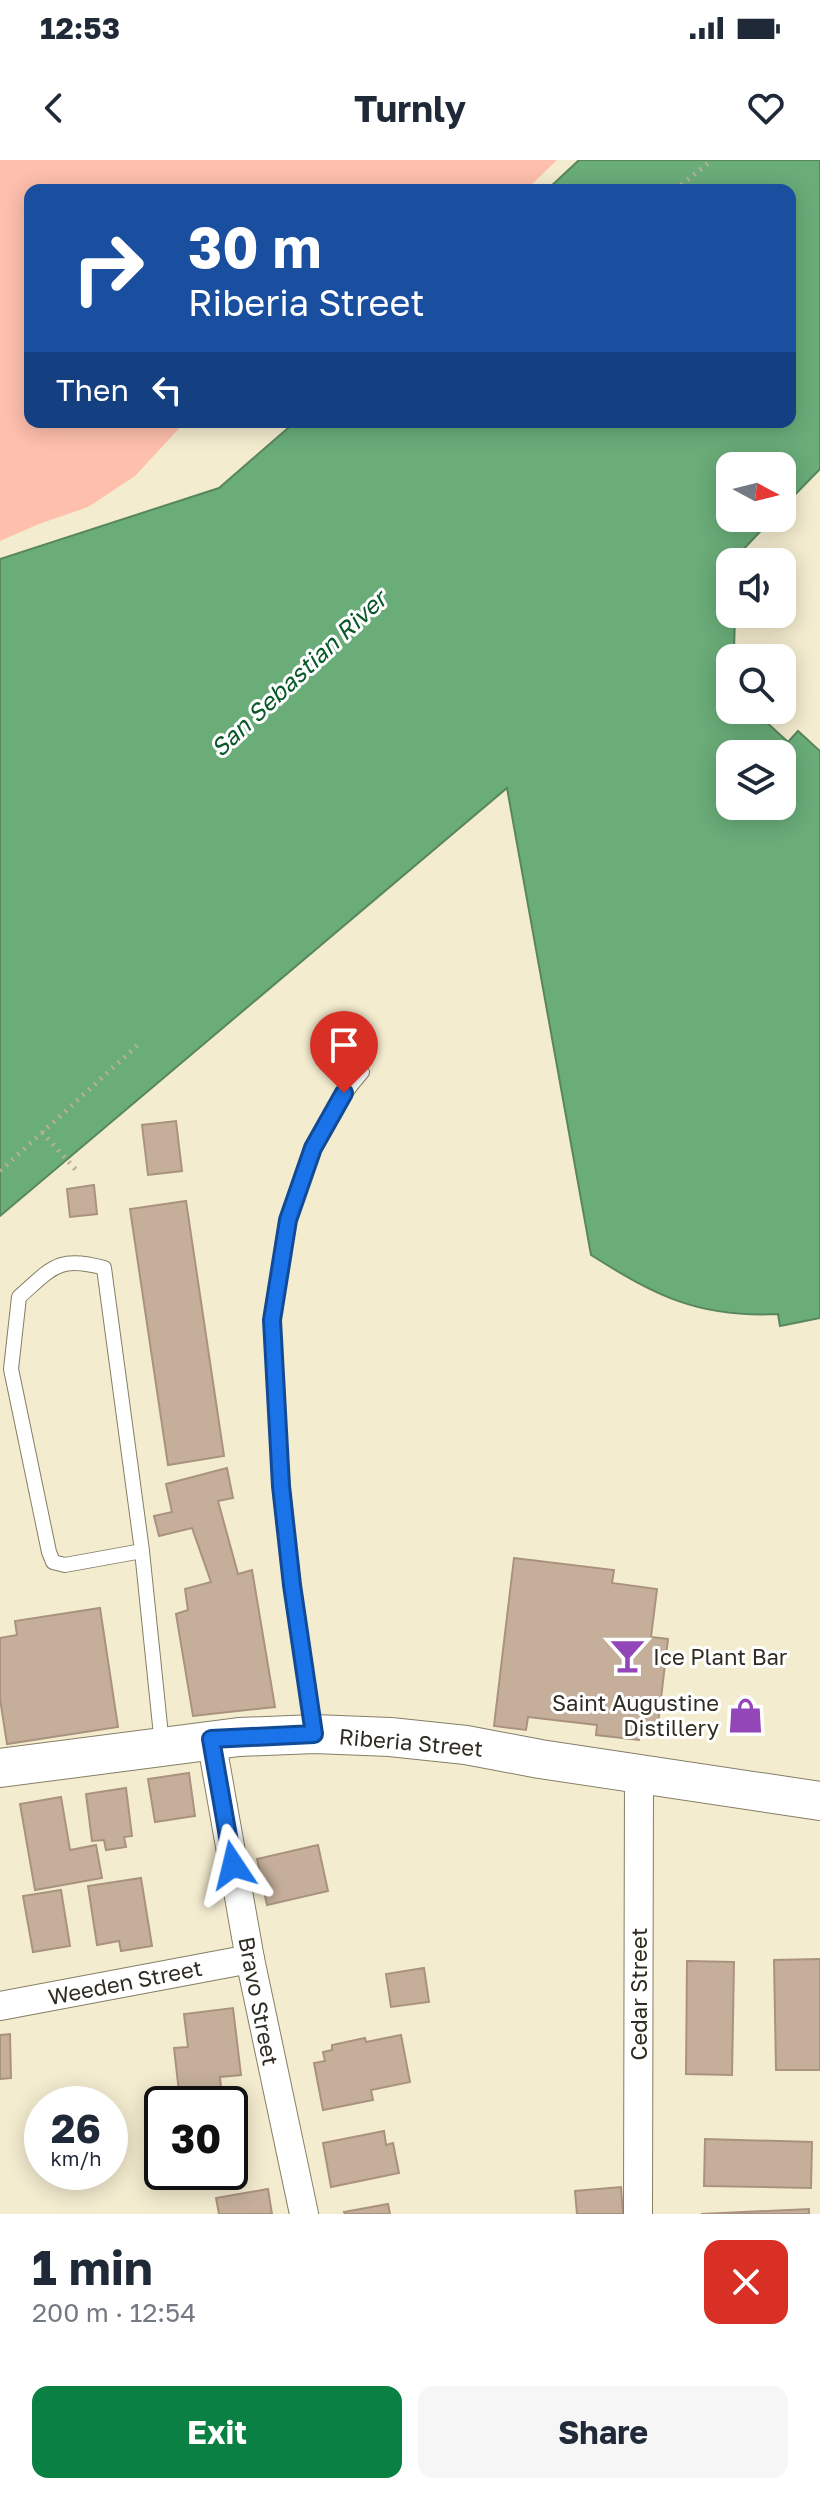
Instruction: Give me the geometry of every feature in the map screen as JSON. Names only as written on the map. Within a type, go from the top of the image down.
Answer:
[{"type":"street","name":"Riberia Street","points":[[0,1768],[211,1739],[314,1734],[390,1737],[466,1745],[820,1801]]},
{"type":"street","name":"Bravo Street","points":[[211,1739],[250,1959],[304,2214]]},
{"type":"street","name":"Cedar Street","points":[[638,2214],[639,1774]]},
{"type":"street","name":"Weeden Street","points":[[0,2006],[250,1959]]},
{"type":"lane","points":[[314,1734],[281,1486],[272,1320],[288,1220],[313,1148],[344,1093],[362,1072]]},
{"type":"lane","points":[[142,1551],[65,1565],[53,1562],[49,1552],[11,1369],[19,1297],[54,1266],[81,1262],[104,1268],[142,1551],[162,1745]]},
{"type":"path","points":[[682,184],[712,160]]},
{"type":"path","points":[[0,1171],[140,1043]]},
{"type":"path","points":[[42,1132],[76,1170]]},
{"type":"shaded area","points":[[0,160],[557,160],[532,184],[24,184],[24,428],[179,428],[135,476],[88,507],[0,541]]},
{"type":"water","name":"San Sebastian River","points":[[579,160],[820,160],[820,469],[796,494],[796,452],[716,452],[716,532],[760,532],[745,548],[716,548],[716,628],[735,628],[734,644],[716,644],[716,724],[768,724],[786,740],[716,740],[716,820],[796,820],[796,740],[790,740],[798,731],[820,751],[820,1318],[780,1326],[778,1314],[701,1308],[658,1293],[591,1255],[507,788],[0,1216],[0,559],[219,488],[288,428],[796,428],[796,184],[553,184]]},
{"type":"building","points":[[176,1121],[182,1171],[148,1175],[142,1125]]},
{"type":"building","points":[[94,1185],[97,1214],[70,1217],[67,1189]]},
{"type":"building","points":[[186,1201],[224,1456],[168,1465],[130,1209]]},
{"type":"building","points":[[227,1468],[233,1498],[218,1501],[238,1574],[252,1570],[275,1707],[193,1716],[176,1614],[188,1610],[185,1589],[211,1582],[192,1528],[159,1536],[154,1516],[172,1512],[166,1484]]},
{"type":"building","points":[[514,1558],[614,1570],[612,1583],[657,1589],[651,1637],[668,1639],[658,1724],[641,1722],[639,1740],[596,1735],[597,1725],[528,1717],[526,1730],[494,1726]]},
{"type":"building","points":[[100,1608],[118,1727],[7,1744],[0,1699],[0,1638],[17,1635],[15,1621]]},
{"type":"building","points":[[189,1773],[195,1816],[155,1822],[148,1779]]},
{"type":"building","points":[[126,1788],[132,1836],[124,1837],[126,1847],[106,1850],[104,1840],[92,1841],[86,1794]]},
{"type":"building","points":[[61,1797],[70,1850],[96,1845],[102,1878],[35,1890],[20,1804]]},
{"type":"building","points":[[318,1845],[328,1891],[267,1905],[257,1859]]},
{"type":"building","points":[[141,1878],[152,1946],[121,1951],[119,1941],[97,1945],[88,1886]]},
{"type":"building","points":[[61,1890],[70,1946],[33,1952],[23,1896]]},
{"type":"building","points":[[820,1959],[820,2070],[776,2070],[774,1960]]},
{"type":"building","points":[[687,1961],[734,1962],[732,2075],[686,2074]]},
{"type":"building","points":[[424,1968],[429,2002],[391,2007],[386,1974]]},
{"type":"building","points":[[233,2008],[241,2075],[220,2077],[221,2086],[178,2086],[174,2048],[188,2047],[184,2014]]},
{"type":"building","points":[[10,2034],[11,2078],[0,2079],[0,2035]]},
{"type":"building","points":[[401,2035],[410,2082],[371,2090],[373,2100],[323,2110],[314,2063],[325,2061],[323,2052],[332,2050],[332,2045]]},
{"type":"building","points":[[384,2131],[386,2145],[393,2143],[399,2173],[331,2187],[323,2143]]},
{"type":"building","points":[[705,2139],[812,2142],[811,2188],[704,2186]]},
{"type":"building","points":[[621,2187],[623,2214],[577,2214],[575,2191]]},
{"type":"building","points":[[268,2189],[272,2214],[219,2214],[216,2198]]},
{"type":"building","points":[[388,2204],[390,2214],[344,2212]]},
{"type":"building","points":[[809,2209],[809,2214],[701,2214]]},
{"type":"place","name":"Ice Plant Bar","points":[[627,1656]]},
{"type":"place","name":"Saint Augustine Distillery","points":[[745,1715]]},
{"type":"route","points":[[233,1865],[211,1739],[314,1734],[281,1486],[272,1320],[288,1220],[313,1148],[344,1093]]}]
